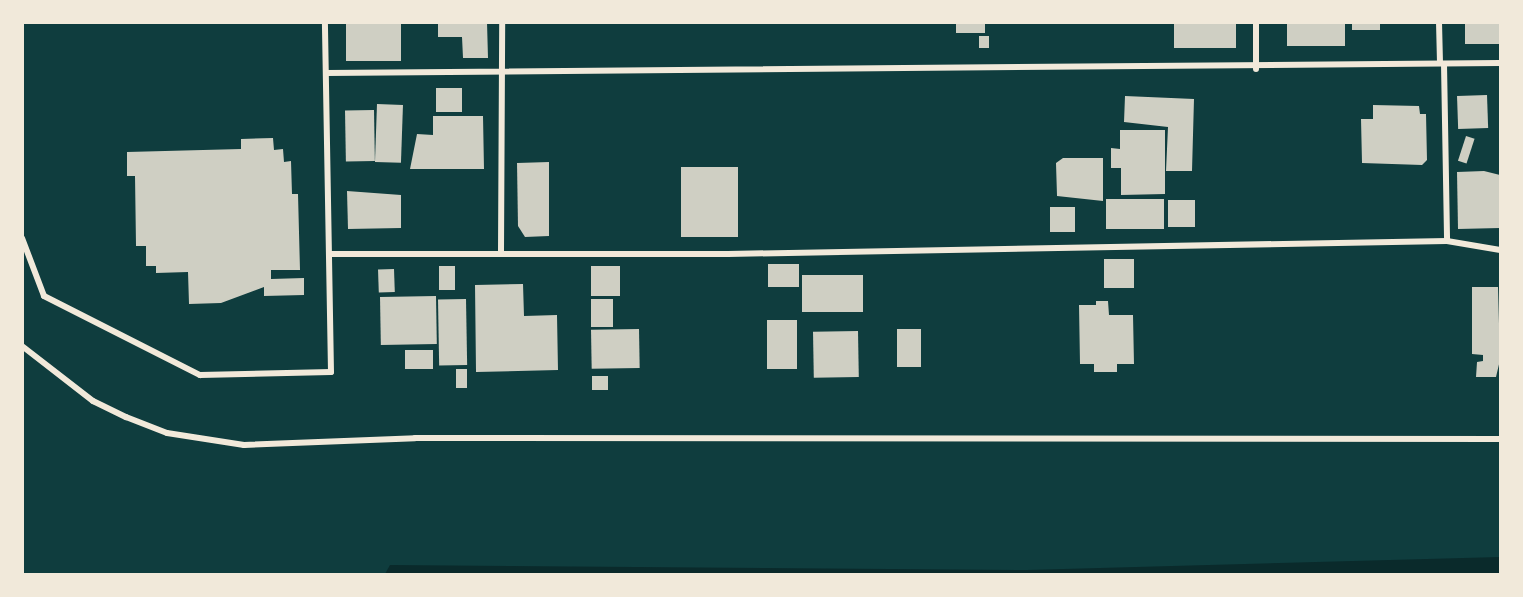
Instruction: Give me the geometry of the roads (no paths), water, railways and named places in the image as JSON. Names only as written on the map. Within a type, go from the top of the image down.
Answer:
[{"type":"street","points":[[22,238],[44,296],[200,375],[331,372],[325,22]]},
{"type":"street","points":[[501,251],[502,22]]},
{"type":"street","points":[[1256,22],[1256,69]]},
{"type":"street","points":[[1440,22],[1447,241]]},
{"type":"street","points":[[326,73],[502,75],[1256,69],[1500,63]]},
{"type":"street","points":[[329,254],[501,251],[728,254],[1447,241],[1500,250]]},
{"type":"street","points":[[22,346],[93,401],[126,417],[167,433],[244,445],[415,438],[1500,438]]},
{"type":"water","points":[[1500,557],[1500,574],[385,574],[390,565],[1027,570]]}]
